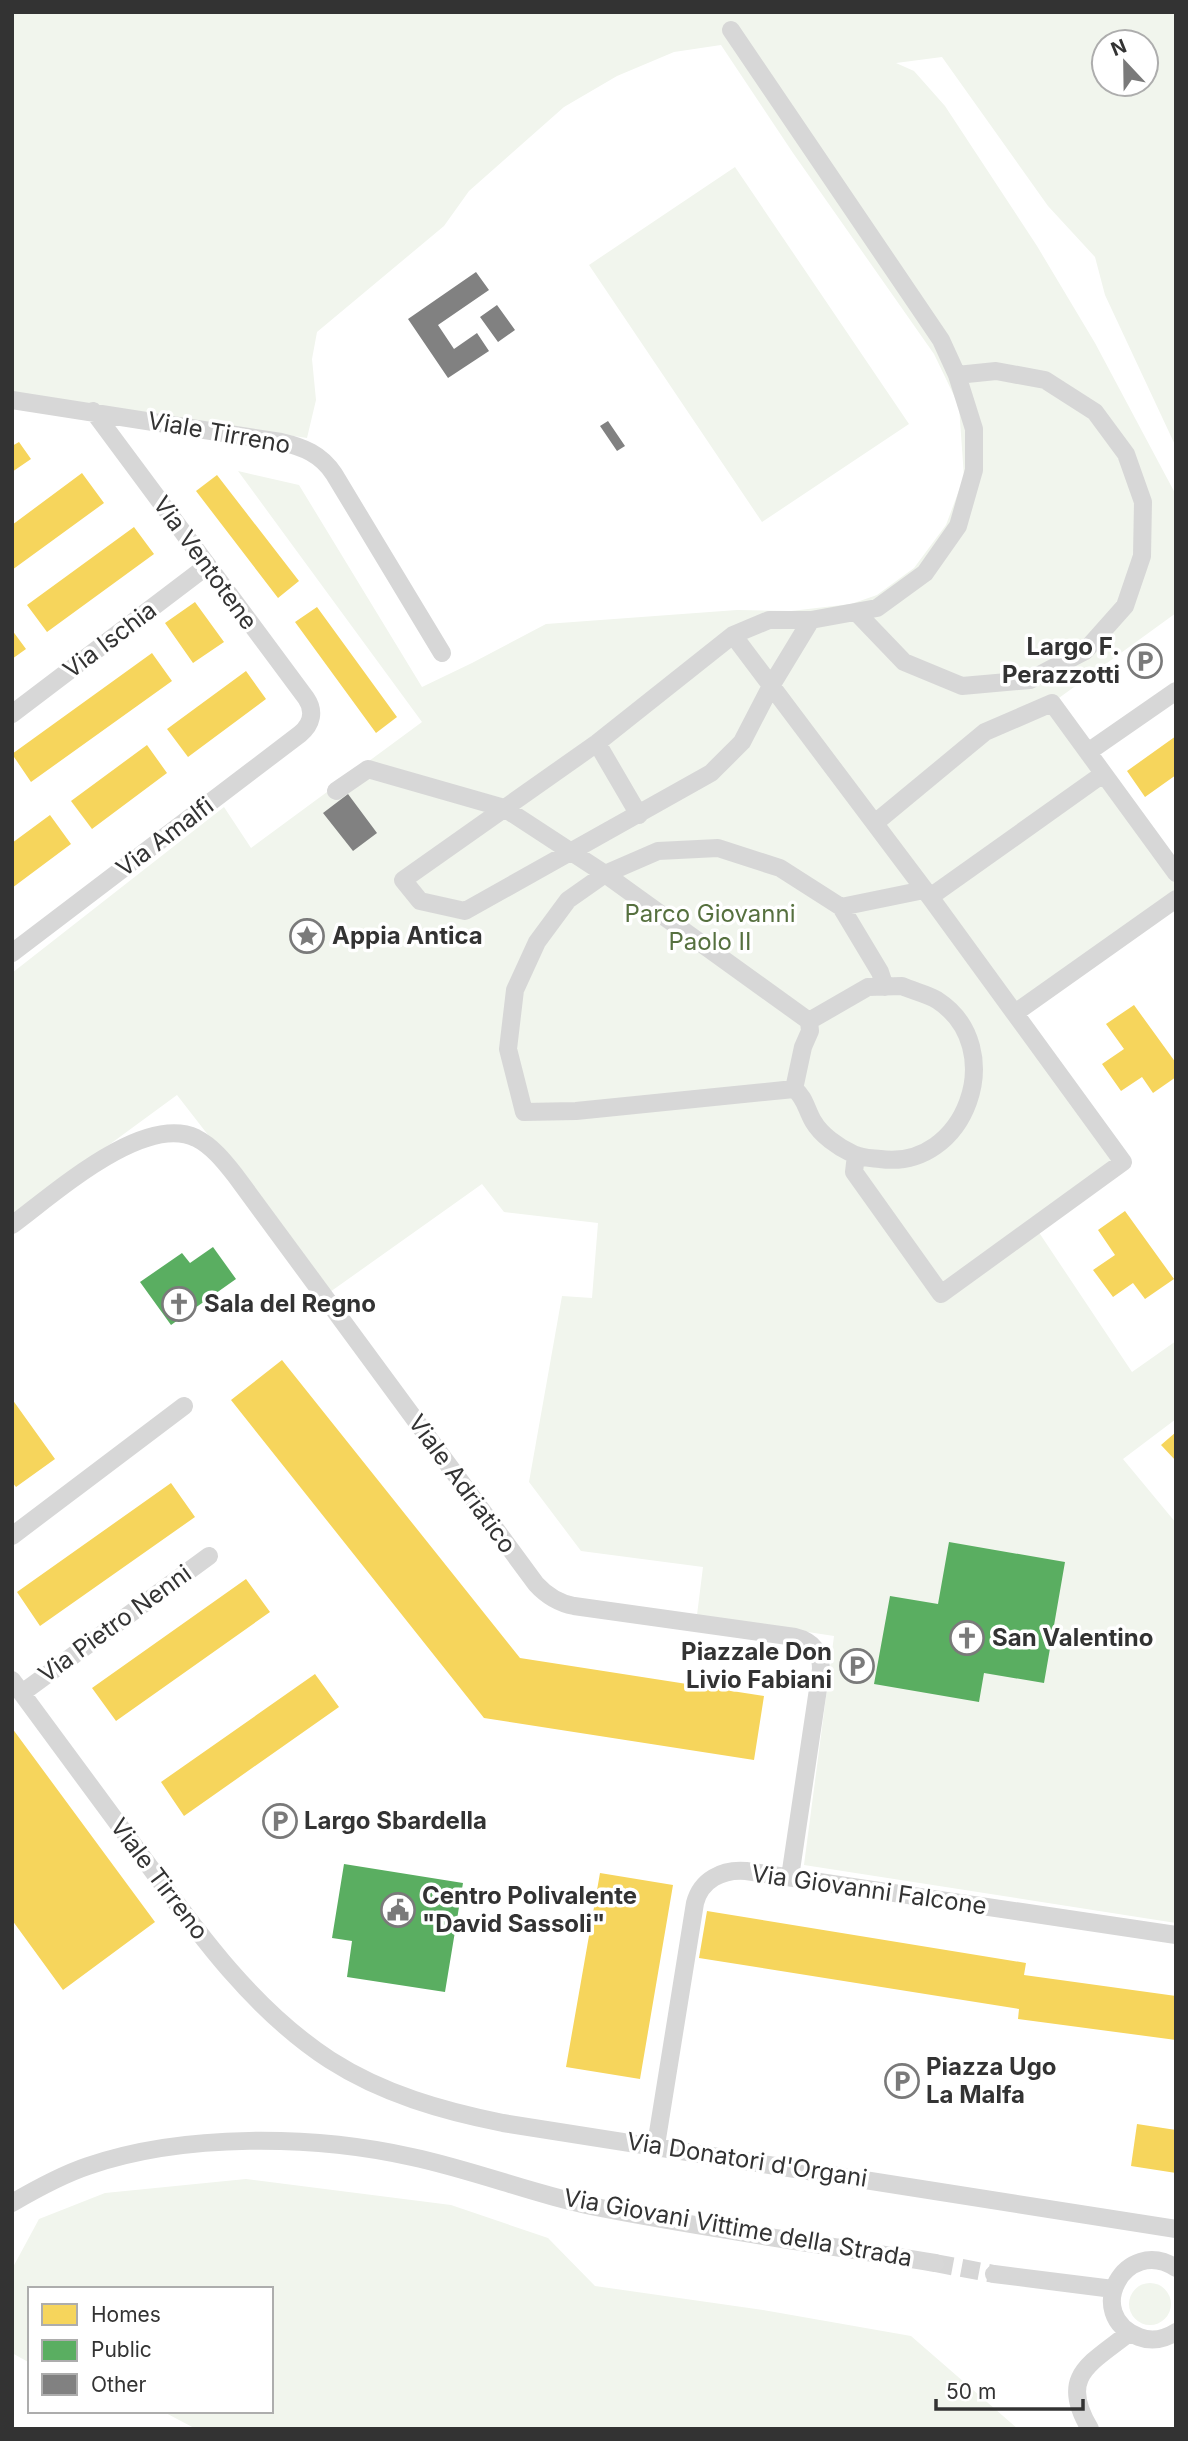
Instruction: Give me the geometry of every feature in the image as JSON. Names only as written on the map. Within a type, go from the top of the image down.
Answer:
[{"type":"street","points":[[731,30],[941,340],[957,374],[974,429],[974,470],[958,526],[925,573],[877,608],[811,620],[769,620],[733,635],[597,743],[403,880],[420,901],[466,911],[711,773],[742,742],[771,685],[811,620]]},
{"type":"street","points":[[856,612],[904,662],[962,686],[1030,680],[1085,651],[1125,606],[1142,556],[1143,502],[1126,454],[1095,412],[1045,380],[996,371],[957,374]]},
{"type":"street","name":"Viale Tirreno","points":[[12,400],[281,442],[314,453],[334,474],[442,653]]},
{"type":"street","name":"Via Ventotene","points":[[93,411],[306,698],[312,717]]},
{"type":"street","name":"Via Ischia","points":[[12,713],[207,566]]},
{"type":"street","points":[[733,635],[927,893],[1123,1161],[941,1294],[854,1172],[856,1155]]},
{"type":"street","points":[[1088,752],[1176,691]]},
{"type":"street","points":[[875,823],[985,732],[1052,703],[1176,873]]},
{"type":"street","name":"Via Amalfi","points":[[12,953],[300,734],[312,717]]},
{"type":"street","points":[[597,743],[639,815]]},
{"type":"street","points":[[336,791],[368,769],[504,808],[572,851],[809,1021],[810,1031],[803,1047],[794,1089]]},
{"type":"street","points":[[841,907],[927,893],[1103,774]]},
{"type":"street","points":[[809,1021],[868,987],[885,987],[902,986],[937,1000],[957,1019],[969,1041],[975,1073],[968,1107],[947,1138],[918,1156],[895,1161],[856,1155],[834,1143],[813,1122],[802,1094],[794,1089],[576,1111],[524,1112],[509,1049],[515,990],[537,942],[568,900],[605,874],[659,851],[718,848],[780,868],[841,907],[880,972],[885,987]]},
{"type":"street","points":[[1015,1013],[1176,899]]},
{"type":"street","name":"Viale Adriatico","points":[[12,1225],[101,1159],[124,1146],[169,1133],[197,1139],[212,1150],[235,1175],[545,1593],[559,1602],[574,1606],[795,1637],[812,1645],[819,1654],[821,1669],[790,1877]]},
{"type":"street","points":[[12,1536],[184,1406]]},
{"type":"street","name":"Via Pietro Nenni","points":[[17,1686],[209,1556]]},
{"type":"street","name":"Viale Tirreno","points":[[17,1686],[211,1948],[276,2017],[328,2059]]},
{"type":"street","name":"Via Giovanni Falcone","points":[[656,2145],[697,1894],[713,1878],[731,1871],[790,1877],[1176,1935]]},
{"type":"street","name":"Via Donatori d'Organi","points":[[328,2059],[380,2087],[458,2113],[519,2125],[1176,2229]]},
{"type":"street","name":"Via Giovani Vittime della Strada","points":[[12,2203],[55,2179],[88,2166],[158,2148],[225,2142],[314,2144],[367,2148],[412,2157],[604,2209],[935,2263]]},
{"type":"street","points":[[1176,2268],[1155,2260],[1142,2261],[1129,2267],[1119,2277],[1113,2289],[1112,2302],[1115,2315],[1129,2333],[1156,2340],[1176,2332]]},
{"type":"street","points":[[994,2274],[1113,2289]]},
{"type":"street","points":[[1090,2429],[1076,2401],[1075,2391],[1080,2375],[1129,2333]]},
{"type":"green space","name":"Parco Giovanni Paolo II","points":[[12,12],[1176,12],[1176,447],[1105,295],[1095,257],[1048,206],[942,57],[896,63],[914,71],[945,106],[1037,246],[1095,343],[1176,495],[1176,613],[1052,703],[1176,873],[1176,899],[1015,1014],[1123,1162],[1034,1225],[1132,1372],[1176,1341],[1176,1419],[1123,1459],[1176,1523],[1176,1923],[804,1865],[834,1636],[697,1615],[703,1567],[581,1551],[529,1482],[562,1296],[592,1298],[598,1223],[504,1212],[482,1184],[330,1292],[177,1095],[12,1216],[12,973],[224,807],[251,848],[422,722],[238,471],[299,485],[422,687],[546,624],[737,610],[791,611],[851,604],[877,595],[914,568],[946,525],[964,477],[959,406],[934,354],[721,45],[674,52],[617,76],[564,107],[469,191],[444,226],[317,332],[312,359],[316,400],[307,438],[12,394]]},
{"type":"green space","points":[[735,167],[909,424],[762,522],[589,265]]},
{"type":"green space","points":[[246,2179],[451,2205],[548,2238],[595,2286],[763,2310],[911,2336],[1018,2429],[196,2429],[166,2413],[273,2413],[273,2287],[28,2287],[28,2362],[12,2353],[12,2269],[39,2219],[105,2193]]},
{"type":"green space","points":[[1150,2283],[1165,2289],[1171,2304],[1165,2319],[1150,2325],[1135,2319],[1129,2304],[1135,2289]]},
{"type":"building: Homes","points":[[19,442],[31,459],[12,472],[12,446]]},
{"type":"building: Homes","points":[[82,473],[104,503],[12,570],[12,525]]},
{"type":"building: Homes","points":[[217,475],[299,581],[278,598],[196,491]]},
{"type":"building: Homes","points":[[134,527],[154,554],[47,632],[27,605]]},
{"type":"building: Homes","points":[[195,602],[224,642],[193,663],[165,623]]},
{"type":"building: Homes","points":[[317,607],[397,717],[376,733],[295,622]]},
{"type":"building: Homes","points":[[12,630],[26,649],[12,659]]},
{"type":"building: Homes","points":[[152,653],[172,681],[31,782],[12,754]]},
{"type":"building: Homes","points":[[246,671],[266,699],[188,757],[167,729]]},
{"type":"building: Homes","points":[[1176,736],[1176,775],[1145,797],[1127,771]]},
{"type":"building: Homes","points":[[147,745],[167,773],[92,829],[71,801]]},
{"type":"building: Homes","points":[[50,815],[71,844],[12,888],[12,843]]},
{"type":"building: Homes","points":[[1134,1005],[1176,1063],[1176,1077],[1153,1093],[1142,1077],[1121,1091],[1102,1064],[1124,1049],[1106,1024]]},
{"type":"building: Homes","points":[[1125,1211],[1174,1279],[1145,1299],[1133,1283],[1113,1297],[1093,1270],[1115,1255],[1098,1230]]},
{"type":"building: Homes","points":[[282,1360],[520,1658],[764,1696],[754,1760],[484,1718],[231,1400]]},
{"type":"building: Homes","points":[[12,1399],[55,1459],[16,1487],[12,1482]]},
{"type":"building: Homes","points":[[1176,1432],[1176,1461],[1161,1445]]},
{"type":"building: Homes","points":[[171,1483],[195,1517],[40,1626],[17,1592]]},
{"type":"building: Homes","points":[[246,1579],[270,1612],[116,1721],[92,1688]]},
{"type":"building: Homes","points":[[315,1674],[339,1707],[184,1816],[161,1782]]},
{"type":"building: Homes","points":[[12,1728],[155,1922],[63,1990],[12,1920]]},
{"type":"building: Homes","points":[[600,1873],[673,1885],[640,2079],[566,2067]]},
{"type":"building: Homes","points":[[707,1911],[1026,1963],[1024,1975],[1176,1996],[1176,2040],[1018,2019],[1019,2009],[699,1958]]},
{"type":"building: Homes","points":[[1137,2124],[1176,2130],[1176,2173],[1131,2166]]},
{"type":"building: Public","name":"Sala del Regno","points":[[213,1247],[236,1279],[171,1325],[140,1282],[182,1253],[190,1263]]},
{"type":"building: Public","name":"San Valentino","points":[[949,1542],[1065,1562],[1044,1683],[984,1673],[979,1702],[874,1684],[890,1596],[938,1604]]},
{"type":"building: Public","name":"Centro Polivalente \"David Sassoli\"","points":[[344,1864],[463,1883],[445,1992],[347,1977],[352,1941],[332,1938]]},
{"type":"building: Other","points":[[476,272],[489,290],[438,325],[454,349],[477,333],[489,351],[448,378],[408,319]]},
{"type":"building: Other","points":[[497,305],[515,330],[498,342],[480,317]]},
{"type":"building: Other","points":[[608,421],[625,446],[617,451],[600,426]]},
{"type":"building: Other","points":[[348,794],[377,833],[353,851],[323,813]]},
{"type":"tunnel","points":[[935,2263],[994,2274]]},
{"type":"place","name":"Largo F. Perazzotti","points":[[1145,661]]},
{"type":"place","name":"Appia Antica","points":[[307,936]]},
{"type":"place","name":"Sala del Regno","points":[[179,1304]]},
{"type":"place","name":"San Valentino","points":[[967,1638]]},
{"type":"place","name":"Piazzale Don Livio Fabiani","points":[[857,1666]]},
{"type":"place","name":"Largo Sbardella","points":[[280,1821]]},
{"type":"place","name":"Centro Polivalente \"David Sassoli\"","points":[[398,1910]]},
{"type":"place","name":"Piazza Ugo La Malfa","points":[[902,2081]]}]
